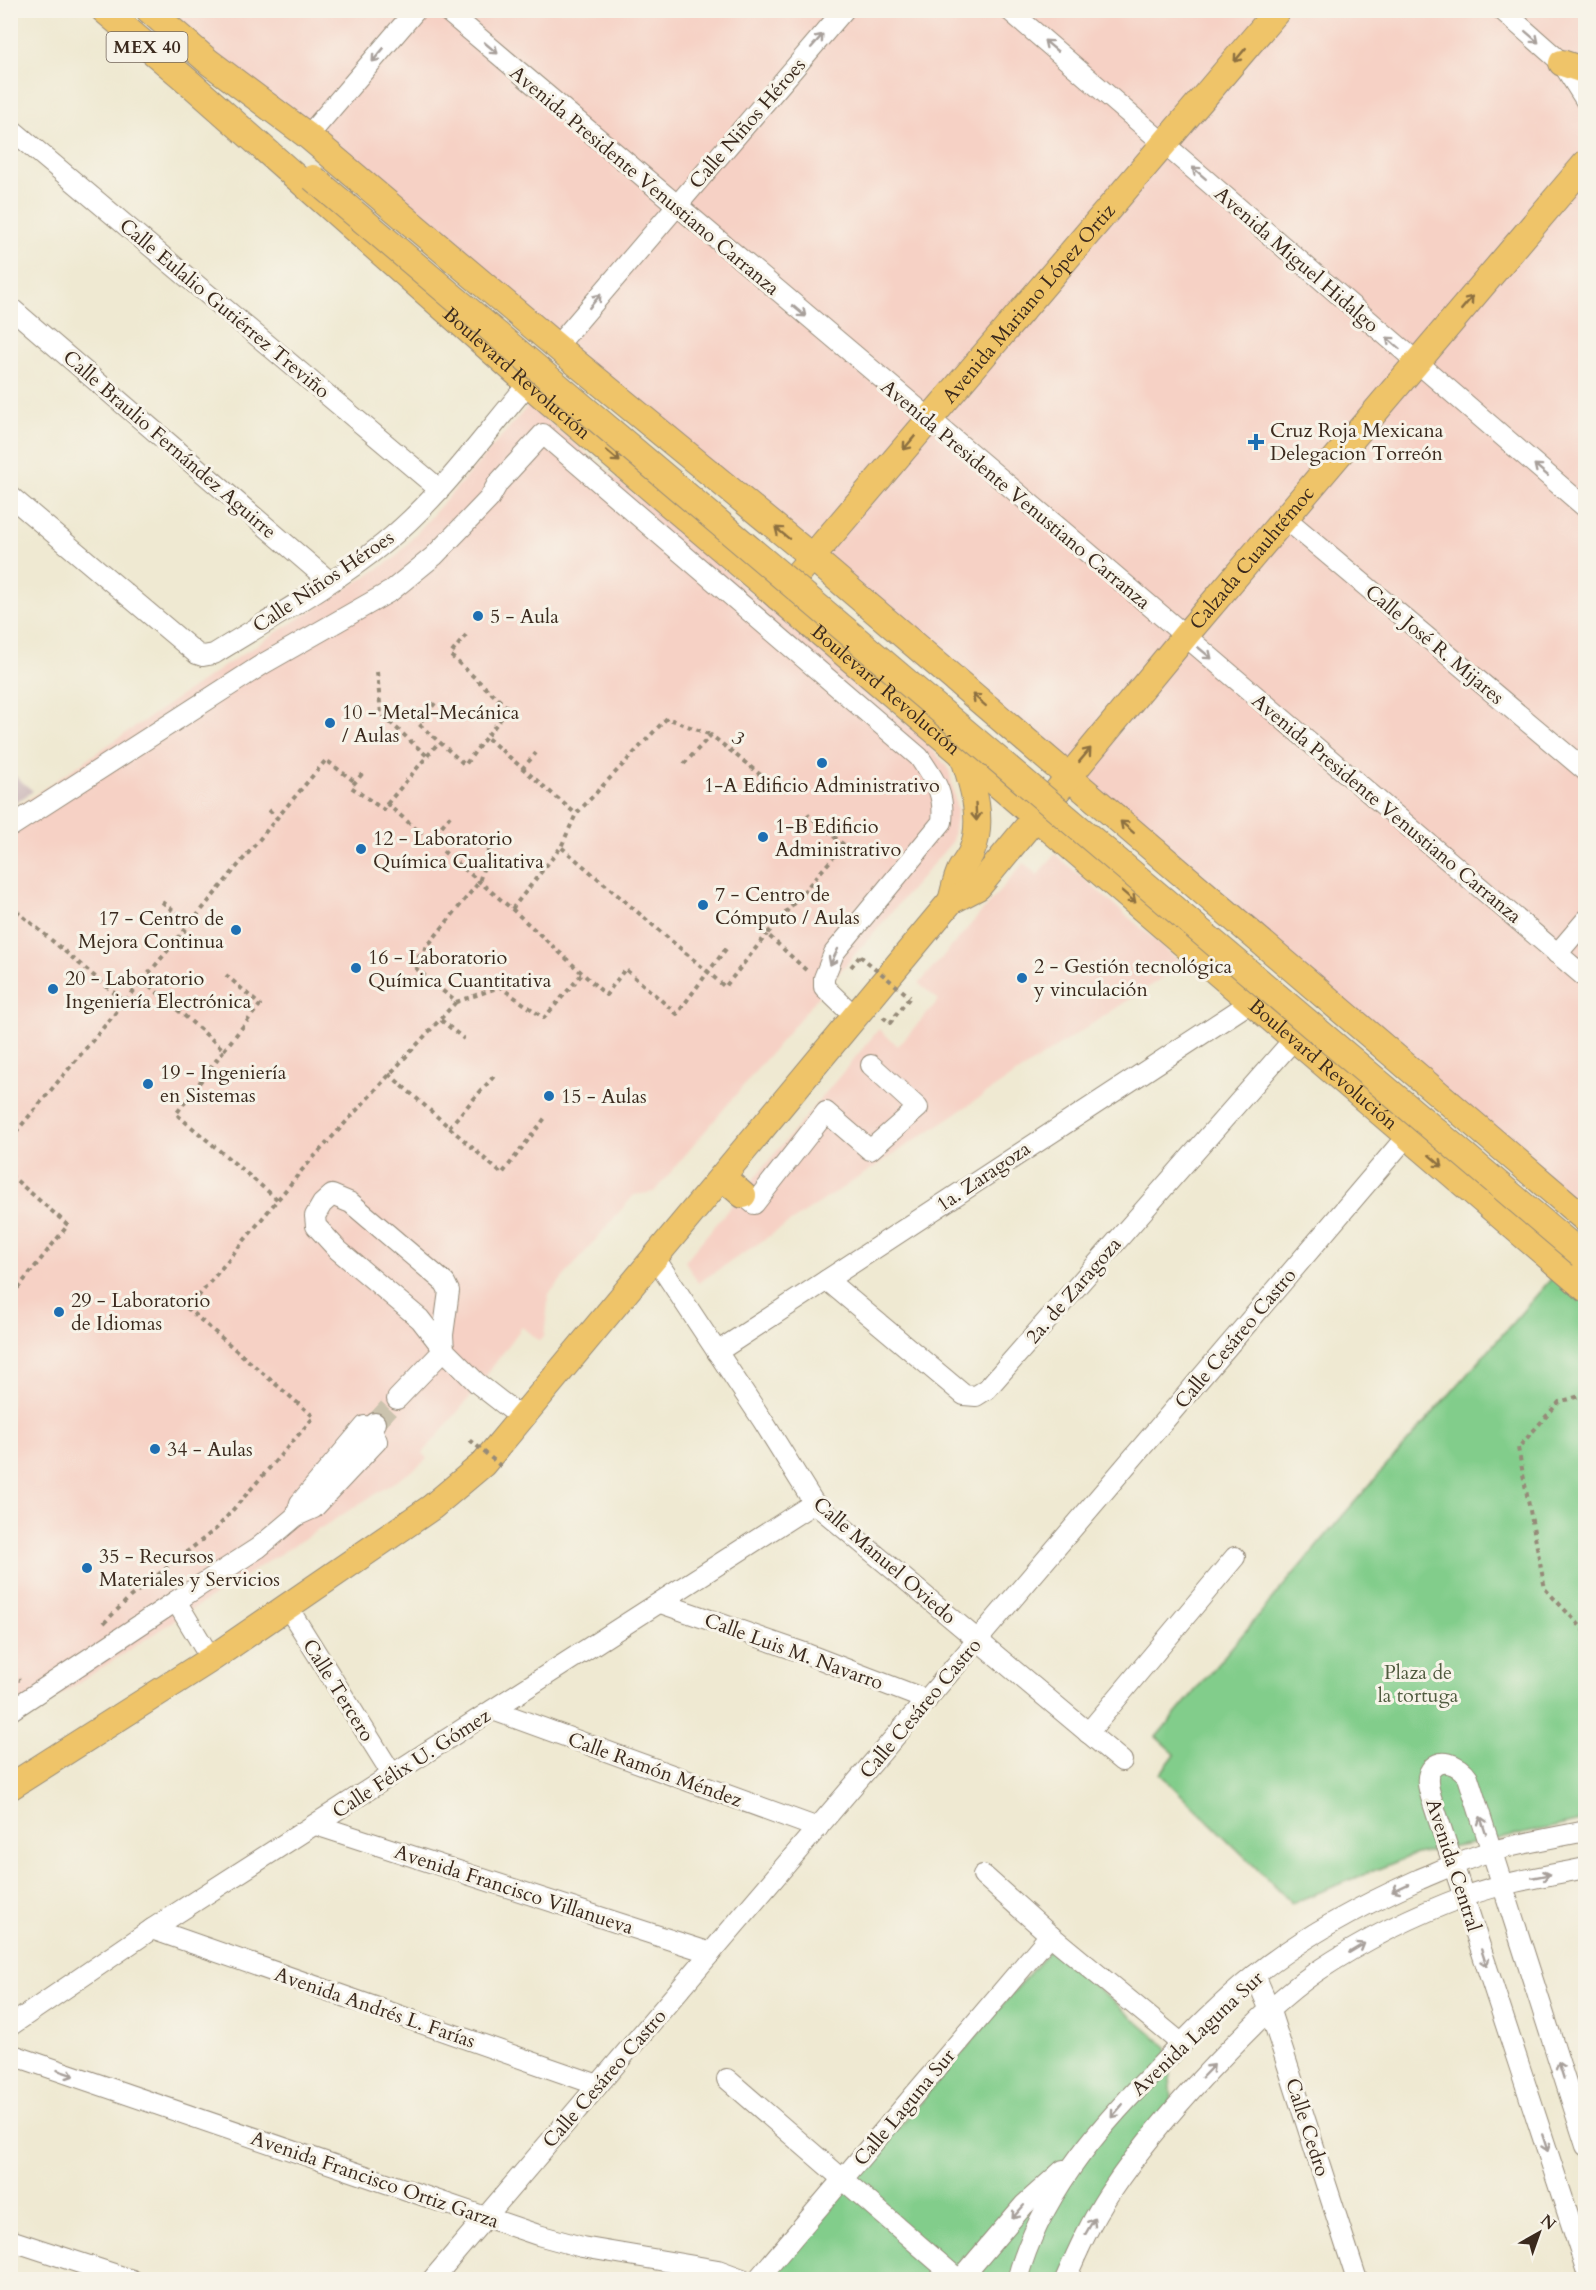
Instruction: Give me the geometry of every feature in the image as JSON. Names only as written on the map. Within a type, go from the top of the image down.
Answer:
[{"type":"main road","name":"Boulevard Revolución","points":[[104,10],[191,84],[528,384],[1586,1289]]},
{"type":"main road","name":"MEX 40","points":[[149,10],[209,62],[308,136],[812,557],[1586,1220]]},
{"type":"main road","name":"Avenida Mariano López Ortiz","points":[[778,597],[1278,10]]},
{"type":"main road","name":"Boulevard Revolución","points":[[209,62],[292,144],[317,174]]},
{"type":"main road","name":"Boulevard Revolución","points":[[191,84],[317,174],[1584,1250]]},
{"type":"main road","name":"Calzada Cuauhtémoc","points":[[951,901],[978,887],[1185,636],[1586,163]]},
{"type":"main road","points":[[10,1787],[211,1659],[446,1496],[483,1464],[951,901],[959,871],[971,853],[975,838],[977,813],[974,788],[963,755]]},
{"type":"main road","points":[[1172,934],[1177,913],[1182,904],[1198,892],[1205,894]]},
{"type":"main road","points":[[722,1177],[743,1196]]},
{"type":"street","points":[[308,136],[416,10]]},
{"type":"street","name":"Avenida Presidente Venustiano Carranza","points":[[446,10],[1586,978]]},
{"type":"street","name":"Calle Niños Héroes","points":[[557,346],[844,10]]},
{"type":"street","name":"Avenida Miguel Hidalgo","points":[[1009,10],[1586,508]]},
{"type":"street","points":[[1502,10],[1574,67],[1586,101]]},
{"type":"street","name":"Calle Eulalio Gutiérrez Treviño","points":[[10,128],[439,489]]},
{"type":"street","name":"Calle Braulio Fernández Aguirre","points":[[10,307],[329,581]]},
{"type":"street","name":"Calle Niños Héroes","points":[[10,496],[203,657],[214,654],[383,544],[439,489],[528,384]]},
{"type":"street","points":[[10,826],[263,664],[391,591],[434,556],[489,499],[498,483],[543,434],[919,757],[935,781],[944,804],[942,822],[834,953],[824,978],[824,987],[855,1017]]},
{"type":"street","name":"Calle José R. Mijares","points":[[1285,518],[1586,771]]},
{"type":"street","points":[[1557,954],[1586,920]]},
{"type":"street","name":"1a. Zaragoza","points":[[717,1353],[1251,1002]]},
{"type":"street","name":"2a. de Zaragoza","points":[[827,1280],[964,1395],[976,1396],[987,1389],[1294,1039]]},
{"type":"street","points":[[743,1196],[754,1204],[826,1112],[870,1150],[918,1108],[871,1065]]},
{"type":"street","name":"Calle Cesáreo Castro","points":[[432,2280],[1407,1136]]},
{"type":"street","points":[[397,1399],[444,1350],[443,1335],[449,1291],[445,1283],[351,1203],[332,1195],[322,1204],[315,1216],[316,1226],[338,1250],[420,1319],[444,1350],[477,1383],[522,1419]]},
{"type":"street","name":"Calle Manuel Oviedo","points":[[655,1258],[814,1503],[1122,1761]]},
{"type":"street","points":[[10,1711],[258,1548],[296,1516],[300,1503],[350,1443],[365,1426],[373,1425]]},
{"type":"street","name":"Calle Félix U. Gómez","points":[[10,2026],[152,1929],[814,1503]]},
{"type":"street","points":[[1088,1733],[1235,1557]]},
{"type":"street","points":[[176,1601],[211,1659]]},
{"type":"street","name":"Calle Luis M. Navarro","points":[[661,1603],[807,1654],[927,1700]]},
{"type":"street","name":"Calle Tercero","points":[[287,1606],[392,1774]]},
{"type":"street","name":"Calle Ramón Méndez","points":[[493,1710],[818,1828]]},
{"type":"street","name":"Avenida Central","points":[[1586,2146],[1468,1777],[1456,1765],[1448,1762],[1437,1765],[1429,1773],[1427,1783],[1586,2269]]},
{"type":"street","name":"Avenida Francisco Villanueva","points":[[316,1825],[711,1953]]},
{"type":"street","name":"Avenida Laguna Sur","points":[[1017,2280],[1040,2222],[1077,2158],[1127,2099],[1255,1975],[1353,1911],[1454,1864],[1492,1851],[1586,1831]]},
{"type":"street","name":"Avenida Laguna Sur","points":[[1065,2280],[1085,2236],[1121,2177],[1197,2083],[1269,2008],[1316,1972],[1369,1941],[1464,1896],[1502,1884],[1586,1868]]},
{"type":"street","points":[[983,1875],[1050,1935],[1182,2044]]},
{"type":"street","name":"Avenida Andrés L. Farías","points":[[152,1929],[598,2085]]},
{"type":"street","name":"Calle Laguna Sur","points":[[757,2280],[1050,1935]]},
{"type":"street","name":"Calle Cedro","points":[[1255,1975],[1269,2008],[1357,2280]]},
{"type":"street","name":"Avenida Francisco Ortiz Garza","points":[[10,2054],[486,2217],[582,2247],[684,2262],[718,2270],[745,2280]]},
{"type":"street","points":[[727,2079],[960,2280],[1024,2205],[1077,2158]]},
{"type":"street","points":[[10,2240],[132,2280]]},
{"type":"path","points":[[435,703],[419,723],[465,765],[509,709],[450,655],[466,635]]},
{"type":"path","points":[[377,672],[381,714],[387,717],[427,756]]},
{"type":"path","points":[[512,909],[561,847],[576,814],[667,718],[711,735]]},
{"type":"path","name":"3","points":[[684,764],[711,735],[778,789]]},
{"type":"path","points":[[486,737],[576,814]]},
{"type":"path","points":[[362,774],[351,787],[384,810],[439,742]]},
{"type":"path","points":[[522,769],[536,753]]},
{"type":"path","points":[[10,1139],[326,760],[355,782]]},
{"type":"path","points":[[387,804],[422,834]]},
{"type":"path","points":[[269,810],[277,818]]},
{"type":"path","points":[[561,847],[725,987],[767,934],[844,845],[807,814]]},
{"type":"path","points":[[436,833],[450,816]]},
{"type":"path","points":[[456,1002],[412,965],[479,882],[489,850]]},
{"type":"path","points":[[443,851],[512,909],[606,995],[625,969],[677,1014],[726,949]]},
{"type":"path","points":[[162,902],[190,924]]},
{"type":"path","points":[[10,920],[18,912],[125,1002]]},
{"type":"path","points":[[767,934],[824,987]]},
{"type":"path","points":[[180,937],[193,947]]},
{"type":"path","points":[[860,956],[910,997],[890,1023]]},
{"type":"path","points":[[98,1629],[130,1597],[217,1528],[314,1417],[188,1309],[277,1199],[456,1002],[500,987],[544,1018],[583,973]]},
{"type":"path","points":[[226,975],[260,1005],[176,1114],[277,1199]]},
{"type":"path","points":[[143,980],[224,1050]]},
{"type":"path","points":[[441,1020],[464,1039]]},
{"type":"path","points":[[389,1074],[502,1174],[545,1118]]},
{"type":"path","points":[[449,1127],[495,1075]]},
{"type":"path","points":[[10,1175],[68,1225],[10,1298]]},
{"type":"path","points":[[1586,1394],[1559,1402],[1518,1448],[1545,1590],[1586,1632]]},
{"type":"path","points":[[470,1440],[502,1467]]},
{"type":"path","points":[[10,1678],[21,1680]]},
{"type":"shaded area","points":[[154,11],[1585,11],[1585,1223]]},
{"type":"shaded area","points":[[529,405],[920,735],[949,769],[957,811],[952,842],[654,1192],[634,1195],[549,1294],[544,1337],[539,1341],[522,1327],[471,1396],[423,1453],[427,1459],[415,1469],[173,1621],[11,1727],[11,811],[238,657],[395,558]]},
{"type":"shaded area","points":[[10,772],[33,791],[11,806],[10,806]]},
{"type":"shaded area","points":[[1055,854],[1183,964],[698,1283],[685,1261],[879,1029],[898,1046],[939,1000],[919,984],[1024,863],[1038,875]]},
{"type":"green space","name":"Plaza de la tortuga","points":[[1558,1271],[1585,1296],[1585,1820],[1416,1854],[1292,1903],[1160,1774],[1175,1754],[1156,1737],[1345,1513]]},
{"type":"green space","points":[[1051,1948],[1167,2047],[1172,2099],[1060,2279],[770,2279]]},
{"type":"tunnel","points":[[375,1423],[397,1399]]},
{"type":"place","name":"Cruz Roja Mexicana Delegacion Torreón","points":[[1256,442]]},
{"type":"place","name":"5 - Aula","points":[[478,616]]},
{"type":"place","name":"10 - Metal-Mecánica / Aulas","points":[[330,723]]},
{"type":"place","name":"1-A Edificio Administrativo","points":[[822,763]]},
{"type":"place","name":"1-B Edificio Administrativo","points":[[763,837]]},
{"type":"place","name":"12 - Laboratorio Química Cualitativa","points":[[361,849]]},
{"type":"place","name":"7 - Centro de Cómputo / Aulas","points":[[703,905]]},
{"type":"place","name":"17 - Centro de Mejora Continua","points":[[236,930]]},
{"type":"place","name":"16 - Laboratorio Química Cuantitativa","points":[[356,968]]},
{"type":"place","name":"2 - Gestión tecnológica y vinculación","points":[[1022,978]]},
{"type":"place","name":"20 - Laboratorio Ingeniería Electrónica","points":[[53,989]]},
{"type":"place","name":"19 - Ingeniería en Sistemas","points":[[148,1084]]},
{"type":"place","name":"15 - Aulas","points":[[549,1096]]},
{"type":"place","name":"29 - Laboratorio de Idiomas","points":[[59,1312]]},
{"type":"place","name":"34 - Aulas","points":[[155,1449]]},
{"type":"place","name":"35 - Recursos Materiales y Servicios","points":[[87,1568]]}]
